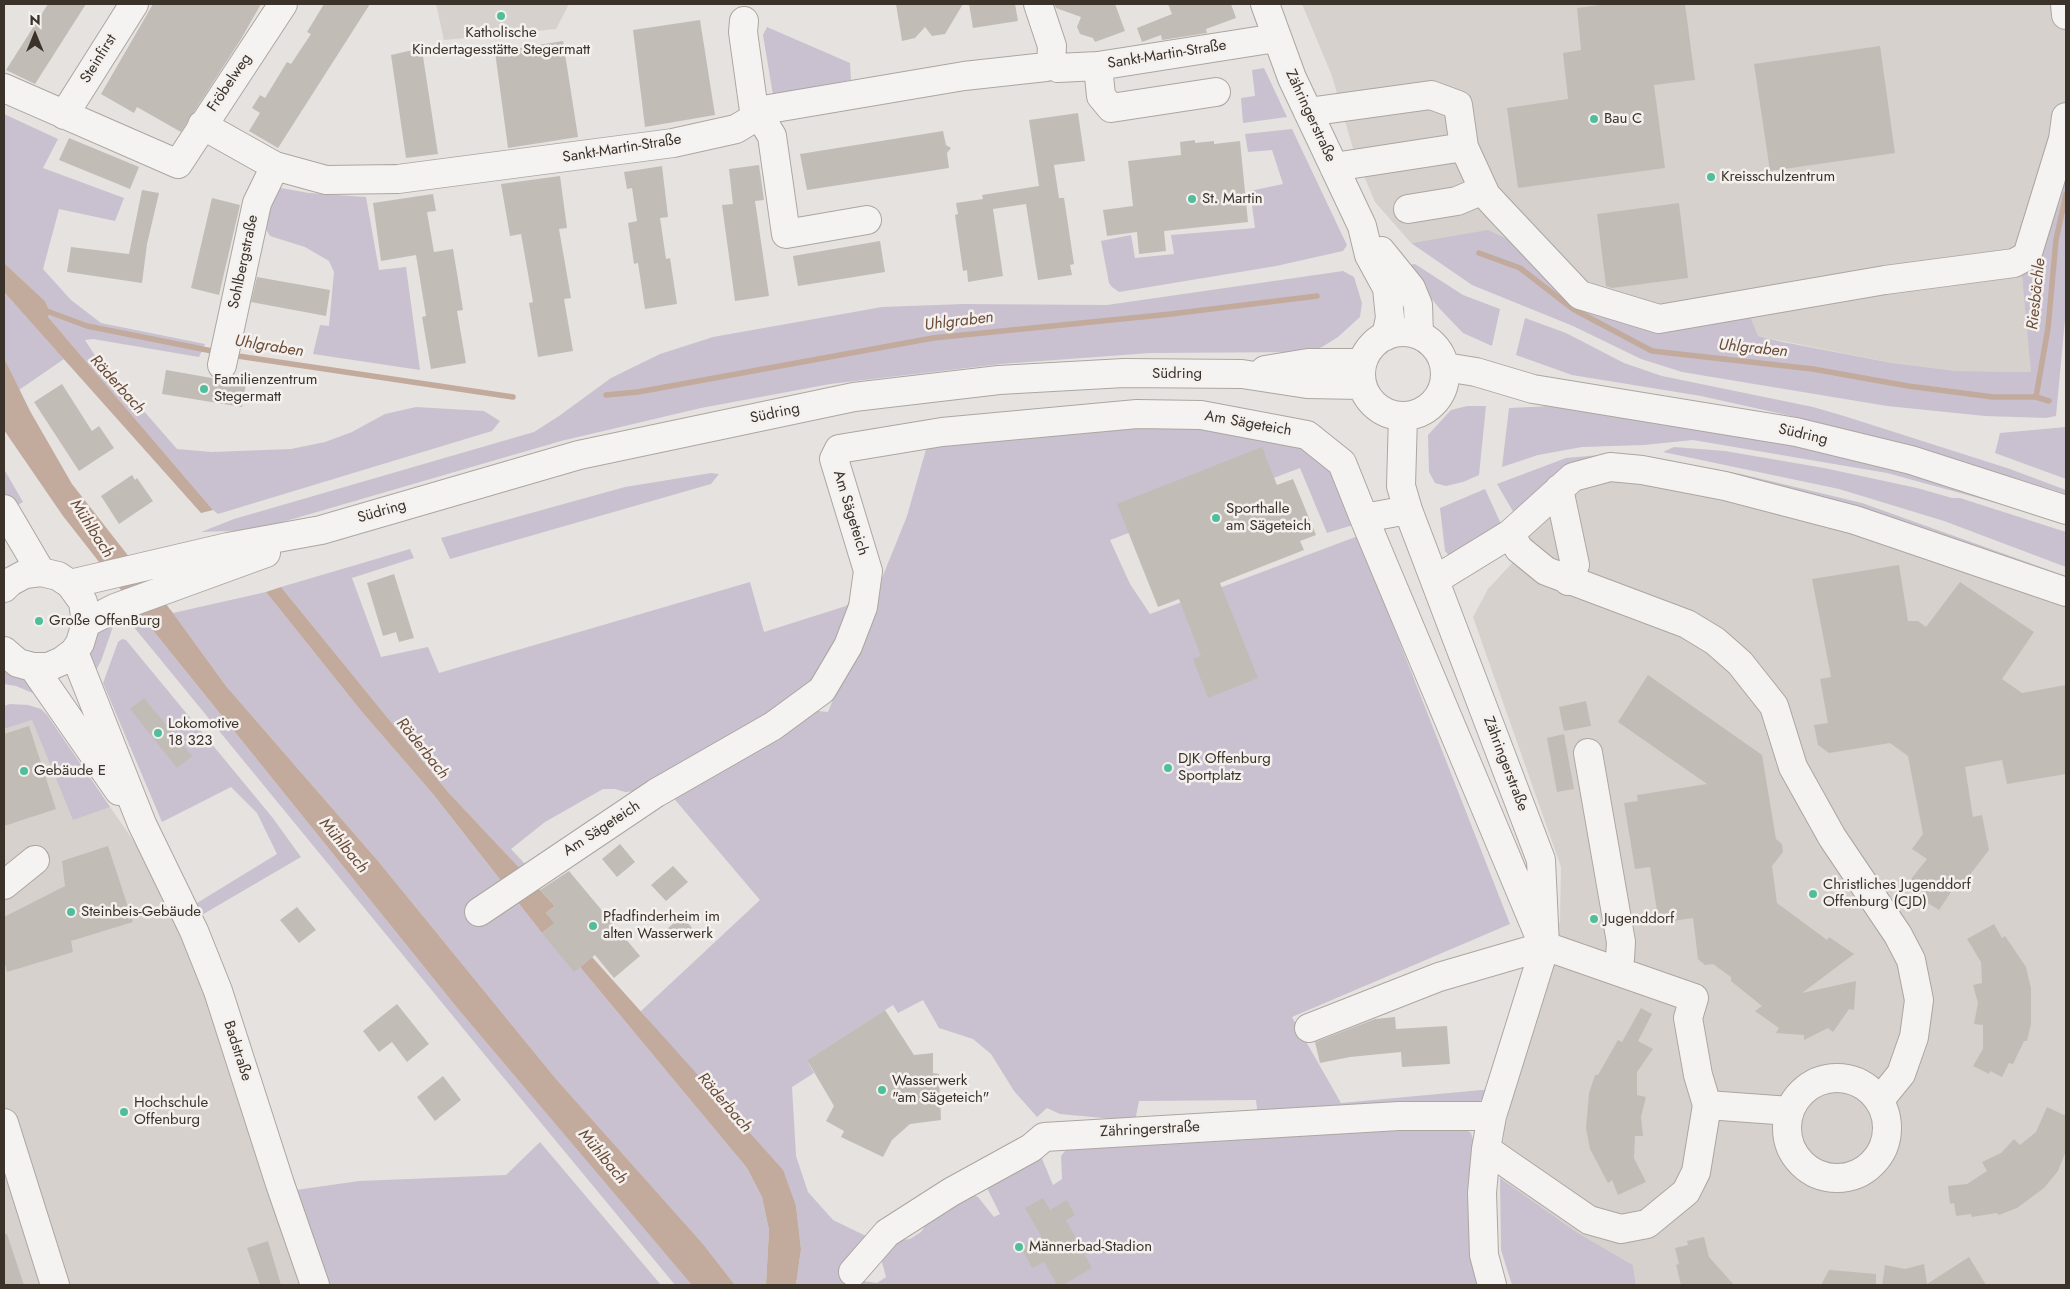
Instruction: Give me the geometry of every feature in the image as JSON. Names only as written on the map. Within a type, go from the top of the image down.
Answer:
[{"type":"street","name":"Steinfirst","points":[[64,115],[134,4]]},
{"type":"street","name":"Fröbelweg","points":[[64,115],[178,164],[283,4]]},
{"type":"street","points":[[1038,4],[1052,46],[1052,66]]},
{"type":"street","name":"Zähringerstraße","points":[[1265,4],[1276,38],[1308,112],[1362,226],[1369,255],[1387,288],[1390,318],[1386,336]]},
{"type":"street","points":[[2065,4],[2066,15]]},
{"type":"street","points":[[744,21],[742,32],[757,117],[772,136],[786,234],[867,220]]},
{"type":"street","name":"Sankt-Martin-Straße","points":[[202,125],[275,166],[326,180],[398,179],[673,143],[736,129],[769,109],[916,84],[998,71],[1052,66],[1098,66],[1276,38]]},
{"type":"street","points":[[1098,66],[1101,96],[1111,108],[1216,92]]},
{"type":"street","points":[[4,88],[64,115]]},
{"type":"street","points":[[1308,112],[1431,95],[1458,105],[1464,147],[1483,190],[1580,295],[1659,319],[1884,280],[2014,264],[2026,256],[2063,139],[2066,117]]},
{"type":"street","points":[[1334,167],[1464,147]]},
{"type":"street","name":"Sohlbergstraße","points":[[223,359],[257,203],[275,166]]},
{"type":"street","points":[[1408,209],[1457,201],[1483,190]]},
{"type":"street","name":"Zähringerstraße","points":[[1362,226],[1411,288],[1418,305],[1419,335]]},
{"type":"street","points":[[1399,332],[1419,335],[1435,347],[1444,377],[1438,397],[1430,407],[1417,414],[1392,415],[1375,406],[1362,374],[1375,343],[1386,336],[1399,332]]},
{"type":"street","name":"Südring","points":[[82,581],[144,566],[320,530],[579,455],[854,397],[999,380],[1124,373],[1242,374],[1308,363],[1362,374]]},
{"type":"street","name":"Südring","points":[[1444,377],[1476,372],[1533,389],[1796,432],[1911,460],[2066,510]]},
{"type":"street","name":"Am Sägeteich","points":[[479,912],[534,873],[656,793],[773,726],[822,690],[848,646],[863,607],[868,571],[834,460],[839,449],[942,432],[1137,414],[1201,414],[1307,435],[1342,463],[1364,518]]},
{"type":"street","name":"Zähringerstraße","points":[[1402,416],[1401,486],[1408,510],[1541,860],[1544,946],[1492,1116],[1486,1149],[1482,1193],[1484,1255],[1492,1285]]},
{"type":"street","points":[[1435,580],[1510,534],[1573,477],[1610,467],[1642,470],[1698,480],[1856,520],[2066,592]]},
{"type":"street","points":[[1559,489],[1575,565],[1568,581]]},
{"type":"street","points":[[4,509],[41,572]]},
{"type":"street","points":[[1408,510],[1364,518],[1544,946]]},
{"type":"street","name":"Südring","points":[[86,623],[115,608],[163,592],[320,530]]},
{"type":"street","points":[[1510,534],[1519,549],[1531,561],[1546,571],[1568,581],[1687,624],[1715,641],[1740,663],[1774,706],[1793,767],[1832,837],[1898,935],[1911,960],[1919,1000],[1914,1037],[1901,1074],[1879,1101]]},
{"type":"street","points":[[4,588],[10,582],[25,574],[41,572],[82,581],[86,623],[80,643],[74,652],[62,662],[48,667],[33,667],[18,663],[5,654]]},
{"type":"street","name":"Badstraße","points":[[74,652],[142,824],[194,931],[218,991],[280,1184],[315,1285]]},
{"type":"street","name":"Badstraße","points":[[33,667],[54,701],[142,824]]},
{"type":"street","points":[[1588,753],[1622,942],[1620,959],[1613,969]]},
{"type":"street","points":[[4,885],[35,860]]},
{"type":"street","points":[[1310,1028],[1439,977],[1544,946],[1694,998],[1688,1018],[1696,1066],[1707,1105],[1696,1172],[1686,1192],[1647,1224],[1622,1229],[1590,1220],[1486,1149]]},
{"type":"street","points":[[1839,1078],[1855,1081],[1868,1089],[1879,1101],[1887,1123],[1883,1148],[1875,1160],[1865,1169],[1852,1175],[1839,1177],[1814,1172],[1803,1164],[1794,1153],[1788,1140],[1787,1125],[1790,1111],[1797,1097],[1809,1086],[1823,1080],[1839,1078]]},
{"type":"street","points":[[1707,1105],[1790,1111]]},
{"type":"street","name":"Zähringerstraße","points":[[853,1272],[887,1232],[951,1192],[1031,1148],[1044,1137],[1399,1116],[1492,1116]]},
{"type":"street","points":[[4,1123],[55,1285]]},
{"type":"shaded area","name":"Katholische Kindertagesstätte Stegermatt","points":[[436,4],[569,4],[556,29],[444,40]]},
{"type":"shaded area","name":"Kreisschulzentrum","points":[[1302,4],[2066,4],[2066,141],[2021,267],[2032,372],[1957,371],[1892,363],[1758,336],[1660,325],[1460,235],[1411,243],[1375,202],[1354,152],[1332,76]]},
{"type":"shaded area","points":[[767,27],[850,63],[851,80],[773,95],[763,35]]},
{"type":"shaded area","points":[[1264,68],[1287,117],[1243,123],[1241,98],[1255,96],[1252,70]]},
{"type":"shaded area","points":[[4,114],[58,139],[43,168],[124,198],[115,221],[59,209],[43,269],[71,300],[101,323],[205,344],[199,357],[93,339],[85,340],[94,354],[177,449],[212,452],[291,449],[325,442],[352,432],[385,414],[416,407],[484,411],[500,421],[492,431],[218,514],[48,317],[50,312],[45,301],[4,263]]},
{"type":"shaded area","points":[[1292,129],[1347,245],[1343,251],[1276,266],[1119,292],[1112,287],[1109,283],[1101,241],[1131,235],[1135,258],[1174,254],[1171,235],[1255,228],[1250,191],[1283,184],[1272,150],[1248,152],[1245,134]]},
{"type":"shaded area","points":[[2066,141],[2066,309],[2056,416],[2046,418],[1985,416],[1887,406],[1682,372],[1641,359],[1573,326],[1472,285],[1411,243],[1488,230],[1509,240],[1579,298],[1660,325],[1747,309],[1758,336],[1783,342],[1892,363],[1957,371],[2031,372],[2021,266]]},
{"type":"shaded area","points":[[275,187],[309,193],[366,197],[379,270],[406,267],[420,370],[313,354],[320,325],[329,326],[334,272],[329,261],[305,247],[270,236],[263,224]]},
{"type":"shaded area","points":[[1415,264],[1463,295],[1500,309],[1492,346],[1463,333],[1440,309],[1421,286],[1408,265]]},
{"type":"shaded area","points":[[1343,271],[1354,277],[1362,303],[1360,317],[1338,337],[1322,347],[1306,352],[1150,353],[1001,364],[830,384],[701,408],[561,441],[255,530],[201,532],[234,519],[534,432],[611,378],[660,354],[713,337],[882,307],[964,304],[1107,305]]},
{"type":"shaded area","points":[[4,292],[64,359],[19,390],[4,358]]},
{"type":"shaded area","points":[[1525,318],[1566,333],[1624,363],[1662,376],[1813,407],[1844,416],[2010,469],[2066,490],[2066,494],[1937,454],[1800,418],[1701,396],[1572,375],[1516,355]]},
{"type":"shaded area","points":[[1467,406],[1486,406],[1479,475],[1463,482],[1446,486],[1435,483],[1429,472],[1428,435],[1451,410]]},
{"type":"shaded area","points":[[1552,406],[1798,445],[1873,461],[2066,522],[1887,473],[1693,440],[1644,445],[1582,447],[1538,455],[1502,467],[1509,408]]},
{"type":"shaded area","points":[[1144,424],[1224,430],[1300,444],[1339,476],[1353,525],[1327,533],[1300,468],[1110,540],[1130,584],[1150,614],[1358,536],[1510,924],[1292,1017],[1341,1103],[1492,1089],[1478,1103],[1258,1116],[1256,1100],[1139,1101],[1135,1121],[1060,1114],[1047,1108],[1037,1117],[1014,1091],[991,1054],[973,1039],[939,1028],[923,1000],[898,1013],[893,1005],[807,1060],[814,1073],[792,1087],[796,1156],[808,1192],[833,1220],[866,1236],[863,1281],[877,1283],[886,1277],[880,1255],[892,1241],[910,1239],[921,1232],[936,1210],[968,1193],[978,1197],[994,1217],[1000,1214],[985,1184],[1038,1149],[1053,1185],[1062,1179],[1061,1156],[1069,1146],[1461,1126],[1471,1133],[1476,1149],[1480,1285],[796,1285],[801,1249],[796,1206],[641,1011],[760,900],[671,795],[809,710],[828,712],[907,516],[927,446]]},
{"type":"shaded area","points":[[2066,427],[2066,479],[1995,453],[2000,433]]},
{"type":"shaded area","points":[[1674,447],[1725,451],[1824,468],[1917,488],[1952,498],[1960,498],[2066,532],[2066,567],[1944,521],[1839,489],[1663,452]]},
{"type":"shaded area","points":[[1611,454],[1645,456],[1741,474],[1862,503],[2066,576],[2066,582],[1642,463],[1515,515],[1497,484],[1566,458]]},
{"type":"shaded area","name":"Christliches Jugenddorf Offenburg (CJD)","points":[[1610,462],[2066,582],[2066,1285],[1636,1285],[1633,1265],[1578,1233],[1500,1178],[1504,1133],[1514,1087],[1548,973],[1560,921],[1561,867],[1473,617],[1488,589],[1525,549],[1522,536]]},
{"type":"shaded area","points":[[4,469],[23,502],[12,508],[4,495]]},
{"type":"shaded area","points":[[711,473],[719,474],[711,484],[450,559],[441,538],[625,487]]},
{"type":"shaded area","points":[[1485,489],[1502,526],[1450,557],[1445,551],[1440,508]]},
{"type":"shaded area","points":[[410,549],[414,558],[352,578],[381,657],[428,647],[439,673],[750,582],[764,632],[846,606],[857,594],[856,609],[812,689],[656,790],[625,792],[615,789],[603,789],[545,822],[511,849],[526,865],[521,870],[448,792],[281,587]]},
{"type":"shaded area","points":[[266,592],[362,712],[433,794],[542,933],[580,967],[747,1168],[762,1197],[769,1230],[766,1285],[735,1285],[703,1244],[556,1079],[378,861],[226,686],[173,613]]},
{"type":"shaded area","points":[[143,618],[458,1009],[693,1285],[675,1285],[489,1060],[133,626]]},
{"type":"shaded area","points":[[115,621],[101,661],[95,672],[89,648],[92,635]]},
{"type":"shaded area","points":[[122,639],[126,640],[272,817],[301,857],[200,916],[197,903],[277,854],[257,813],[231,787],[162,822],[103,683],[118,642]]},
{"type":"shaded area","points":[[4,666],[27,679],[40,696],[16,686],[4,684]]},
{"type":"shaded area","points":[[10,704],[28,705],[41,709],[47,715],[110,807],[73,820],[32,720],[4,729],[4,706]]},
{"type":"shaded area","name":"Hochschule Offenburg","points":[[47,715],[150,865],[185,939],[305,1285],[4,1285],[4,729]]},
{"type":"shaded area","points":[[540,1142],[661,1285],[327,1285],[296,1190],[359,1181],[506,1175]]},
{"type":"shaded area","points":[[1500,1178],[1578,1233],[1633,1265],[1636,1285],[1512,1285],[1501,1250]]},
{"type":"water","points":[[4,263],[45,301],[50,312],[48,317],[213,510],[201,513],[4,292]]},
{"type":"water","name":"Mühlbach","points":[[4,358],[30,411],[72,484],[173,613],[226,686],[378,861],[556,1079],[703,1244],[735,1285],[692,1285],[458,1009],[143,618],[63,516],[4,430]]},
{"type":"water","points":[[281,587],[448,792],[555,906],[546,913],[555,923],[542,933],[433,794],[362,712],[266,592]]},
{"type":"water","points":[[592,957],[783,1170],[796,1206],[801,1249],[796,1285],[766,1285],[769,1230],[762,1197],[747,1168],[580,967]]},
{"type":"building","points":[[48,4],[86,4],[35,84],[6,70]]},
{"type":"building","points":[[153,4],[261,4],[241,39],[181,132],[137,107],[134,113],[101,94]]},
{"type":"building","points":[[324,4],[370,4],[278,148],[249,131],[260,113],[252,108],[260,95],[265,98],[287,62],[291,64],[311,34],[307,32]]},
{"type":"building","points":[[896,4],[963,4],[945,34],[932,36],[925,27],[915,38],[902,41]]},
{"type":"building","points":[[969,4],[1015,4],[1018,21],[973,28]]},
{"type":"building","points":[[1054,4],[1115,4],[1125,31],[1095,42],[1093,38],[1080,34],[1077,27],[1081,17],[1056,8]]},
{"type":"building","points":[[1168,4],[1231,4],[1236,18],[1206,29],[1207,33],[1162,40],[1161,35],[1142,42],[1137,28],[1172,14]]},
{"type":"building","points":[[1607,4],[1685,4],[1695,80],[1654,85],[1665,168],[1518,188],[1507,108],[1568,99],[1563,53],[1581,50],[1577,8]]},
{"type":"building","points":[[700,20],[715,115],[645,127],[633,30]]},
{"type":"building","points":[[563,41],[578,137],[508,148],[495,52]]},
{"type":"building","points":[[1880,46],[1895,153],[1770,171],[1754,64]]},
{"type":"building","points":[[422,50],[438,154],[406,158],[391,55]]},
{"type":"building","points":[[1078,113],[1085,161],[1054,165],[1059,198],[1064,198],[1074,264],[1070,265],[1072,275],[1038,280],[1026,204],[993,209],[1003,276],[968,282],[967,270],[963,271],[955,215],[958,214],[956,203],[983,199],[982,195],[1039,186],[1029,120]]},
{"type":"building","points":[[943,131],[946,145],[951,148],[947,153],[949,168],[807,190],[800,154]]},
{"type":"building","points":[[69,138],[139,167],[130,189],[59,160]]},
{"type":"building","name":"St. Martin","points":[[1195,140],[1195,143],[1214,141],[1214,144],[1240,141],[1248,222],[1164,231],[1166,251],[1139,254],[1137,232],[1107,236],[1103,210],[1133,206],[1128,161],[1181,155],[1180,142]]},
{"type":"building","points":[[759,165],[764,200],[755,201],[769,296],[735,301],[722,205],[733,204],[729,169]]},
{"type":"building","points":[[662,166],[668,217],[660,218],[666,259],[670,258],[677,304],[645,309],[638,263],[634,264],[628,223],[637,221],[632,188],[627,189],[624,172]]},
{"type":"building","points":[[560,176],[567,228],[559,229],[571,298],[564,299],[573,351],[538,357],[529,303],[533,302],[521,234],[510,236],[501,184]]},
{"type":"building","points":[[142,190],[159,193],[147,244],[142,283],[67,272],[71,247],[129,254]]},
{"type":"building","points":[[433,194],[436,211],[427,212],[434,252],[453,249],[463,310],[457,311],[466,363],[431,369],[422,317],[426,316],[416,255],[381,261],[373,203]]},
{"type":"building","points":[[212,198],[240,205],[219,295],[191,288]]},
{"type":"building","points":[[1679,203],[1688,278],[1612,288],[1606,286],[1597,214]]},
{"type":"building","points":[[880,241],[885,272],[798,286],[793,256]]},
{"type":"building","points":[[257,277],[330,290],[326,316],[251,302]]},
{"type":"building","name":"Familienzentrum Stegermatt","points":[[166,370],[246,384],[242,407],[162,394]]},
{"type":"building","points":[[62,384],[92,431],[99,426],[114,448],[79,471],[34,402]]},
{"type":"building","name":"Sporthalle am Sägeteich","points":[[1262,447],[1277,485],[1293,479],[1316,535],[1300,541],[1304,550],[1220,583],[1258,678],[1208,698],[1193,659],[1201,656],[1179,599],[1158,607],[1117,504]]},
{"type":"building","points":[[132,475],[135,480],[137,478],[153,501],[119,524],[101,496]]},
{"type":"building","points":[[1899,565],[1908,621],[1918,621],[1926,627],[1960,582],[2034,632],[2002,679],[2022,693],[2066,685],[2066,774],[2007,784],[2002,760],[1965,767],[1973,817],[1982,815],[1989,850],[1958,890],[1955,886],[1939,910],[1904,888],[1927,859],[1912,849],[1923,834],[1908,756],[1890,743],[1829,753],[1818,745],[1814,725],[1828,723],[1820,679],[1831,677],[1812,579]]},
{"type":"building","points":[[394,574],[414,638],[399,642],[396,632],[383,636],[367,583]]},
{"type":"building","points":[[1648,675],[1762,755],[1776,839],[1782,844],[1783,852],[1772,866],[1777,903],[1827,940],[1829,937],[1854,954],[1802,993],[1856,981],[1854,1010],[1849,1009],[1833,1032],[1828,1028],[1804,1040],[1804,1035],[1776,1033],[1779,1028],[1755,1011],[1762,1006],[1731,981],[1731,977],[1713,964],[1705,965],[1698,959],[1693,918],[1659,923],[1650,867],[1635,869],[1624,803],[1638,801],[1637,795],[1707,784],[1618,722]]},
{"type":"building","points":[[144,698],[192,756],[177,768],[130,709]]},
{"type":"building","points":[[1586,701],[1591,726],[1564,731],[1559,707]]},
{"type":"building","name":"Gebäude E","points":[[29,726],[56,809],[4,826],[4,734]]},
{"type":"building","points":[[1564,734],[1574,789],[1557,792],[1547,738]]},
{"type":"building","points":[[620,844],[635,862],[617,877],[602,859]]},
{"type":"building","name":"Steinbeis-Gebäude","points":[[108,846],[133,922],[71,941],[73,952],[7,972],[4,960],[4,917],[65,886],[62,861]]},
{"type":"building","points":[[673,866],[688,882],[666,901],[651,885]]},
{"type":"building","name":"Pfadfinderheim im alten Wasserwerk","points":[[569,871],[640,956],[614,978],[595,955],[574,972],[542,933],[554,923],[546,913],[555,906],[540,890]]},
{"type":"building","points":[[297,907],[316,930],[299,943],[280,920]]},
{"type":"building","points":[[682,916],[692,928],[678,941],[667,929]]},
{"type":"building","points":[[1994,924],[2002,938],[2005,936],[2026,967],[2031,988],[2031,1024],[2027,1041],[2024,1041],[2013,1064],[2009,1063],[2002,1077],[1990,1071],[1989,1074],[1973,1066],[1983,1049],[1983,1025],[1974,1024],[1978,1003],[1973,985],[1982,983],[1981,962],[1967,939]]},
{"type":"building","points":[[397,1004],[429,1044],[407,1062],[392,1042],[379,1052],[363,1031]]},
{"type":"building","points":[[1641,1008],[1652,1014],[1638,1041],[1653,1049],[1637,1072],[1637,1095],[1646,1097],[1641,1117],[1643,1136],[1635,1136],[1634,1158],[1646,1182],[1618,1195],[1612,1180],[1608,1183],[1590,1149],[1586,1128],[1589,1093],[1595,1075],[1598,1075],[1618,1040],[1622,1042]]},
{"type":"building","name":"Wasserwerk \"am Sägeteich\"","points":[[885,1010],[914,1055],[933,1053],[933,1073],[939,1074],[941,1120],[910,1124],[892,1140],[883,1157],[841,1137],[844,1131],[826,1121],[834,1106],[807,1060]]},
{"type":"building","points":[[1395,1017],[1396,1029],[1447,1026],[1450,1064],[1402,1067],[1401,1052],[1350,1057],[1320,1063],[1315,1042],[1375,1019]]},
{"type":"building","points":[[443,1076],[461,1100],[435,1121],[417,1097]]},
{"type":"building","points":[[2047,1107],[2066,1116],[2066,1151],[2058,1171],[2044,1188],[2017,1208],[1999,1215],[1997,1213],[1972,1217],[1971,1214],[1956,1216],[1954,1203],[1950,1204],[1948,1186],[1967,1184],[1987,1171],[1982,1162],[2001,1153],[2014,1139],[2020,1145],[2036,1132]]},
{"type":"building","points":[[1043,1198],[1050,1210],[1067,1200],[1075,1215],[1066,1220],[1092,1268],[1063,1285],[1057,1285],[1044,1262],[1032,1268],[1021,1247],[1041,1236],[1025,1208]]},
{"type":"building","points":[[4,1234],[7,1234],[24,1285],[4,1285]]},
{"type":"building","points":[[1704,1237],[1709,1257],[1734,1285],[1681,1285],[1676,1265],[1679,1264],[1675,1248],[1688,1245],[1687,1241]]},
{"type":"building","points":[[268,1241],[281,1285],[260,1285],[247,1248]]},
{"type":"building","points":[[1969,1257],[1986,1285],[1882,1285],[1885,1265],[1905,1269],[1924,1264],[1927,1284]]},
{"type":"building","points":[[1829,1270],[1876,1274],[1876,1285],[1821,1285]]},
{"type":"waterway","name":"Riesbächle","points":[[2036,397],[2048,328],[2056,240],[2066,194]]},
{"type":"waterway","name":"Uhlgraben","points":[[1479,253],[1520,268],[1573,309],[1652,351],[1813,369],[1908,386],[1993,397],[2036,397],[2049,401]]},
{"type":"waterway","name":"Uhlgraben","points":[[606,395],[638,392],[933,338],[1171,314],[1317,296]]},
{"type":"waterway","name":"Uhlgraben","points":[[44,310],[87,326],[217,352]]},
{"type":"waterway","name":"Uhlgraben","points":[[231,355],[513,397]]},
{"type":"place","name":"Katholische Kindertagesstätte Stegermatt","points":[[501,16]]},
{"type":"place","name":"Bau C","points":[[1594,119]]},
{"type":"place","name":"Kreisschulzentrum","points":[[1711,177]]},
{"type":"place","name":"St. Martin","points":[[1192,199]]},
{"type":"place","name":"Familienzentrum Stegermatt","points":[[204,389]]},
{"type":"place","name":"Sporthalle am Sägeteich","points":[[1216,518]]},
{"type":"place","name":"Große OffenBurg","points":[[39,621]]},
{"type":"place","name":"Lokomotive 18 323","points":[[158,733]]},
{"type":"place","name":"DJK Offenburg Sportplatz","points":[[1168,768]]},
{"type":"place","name":"Gebäude E","points":[[24,771]]},
{"type":"place","name":"Christliches Jugenddorf Offenburg (CJD)","points":[[1813,894]]},
{"type":"place","name":"Steinbeis-Gebäude","points":[[71,912]]},
{"type":"place","name":"Jugenddorf","points":[[1594,919]]},
{"type":"place","name":"Pfadfinderheim im alten Wasserwerk","points":[[593,926]]},
{"type":"place","name":"Wasserwerk \"am Sägeteich\"","points":[[882,1090]]},
{"type":"place","name":"Hochschule Offenburg","points":[[124,1112]]},
{"type":"place","name":"Männerbad-Stadion","points":[[1019,1247]]},
{"type":"water label","name":"Räderbach","points":[[117,385]]},
{"type":"water label","name":"Räderbach","points":[[422,749]]},
{"type":"water label","name":"Räderbach","points":[[724,1103]]}]
